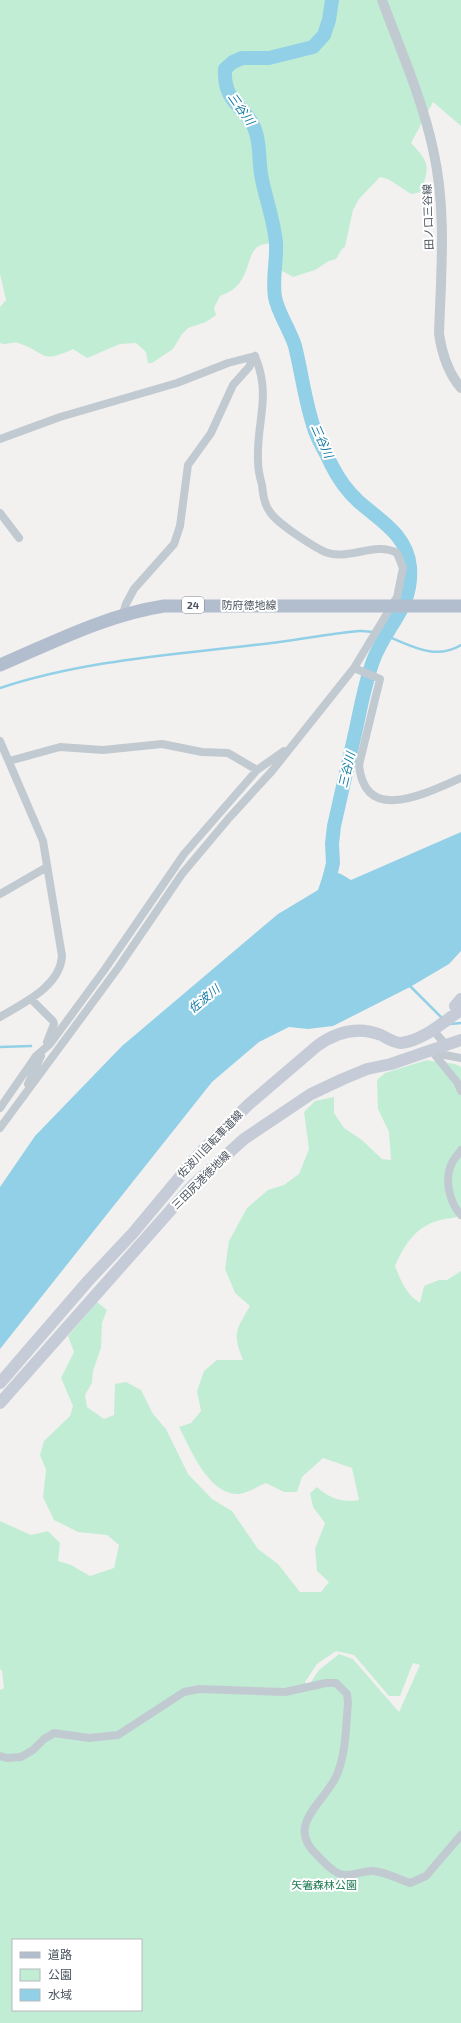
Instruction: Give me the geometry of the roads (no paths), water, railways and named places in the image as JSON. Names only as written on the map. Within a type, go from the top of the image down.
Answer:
[{"type":"main road","name":"防府徳地線","points":[[0,665],[123,614],[164,606],[461,606]]},
{"type":"main road","name":"佐波川自転車道線","points":[[0,1383],[133,1233],[198,1156],[253,1101],[329,1038],[356,1030],[368,1031],[401,1043],[423,1036],[458,1013],[455,1006],[461,998]]},
{"type":"main road","name":"三田尻港徳地線","points":[[0,1403],[192,1186],[244,1139],[311,1094],[367,1069],[433,1052],[446,1045],[461,1040]]},
{"type":"street","name":"田ノ口三谷線","points":[[382,0],[423,110],[433,149],[442,206],[439,334],[442,351],[449,370],[461,388]]},
{"type":"street","points":[[0,440],[60,417],[183,381],[228,363],[255,356]]},
{"type":"street","points":[[0,1128],[118,968],[182,874],[287,752],[354,668],[384,621],[400,605],[399,591],[403,568],[398,553],[389,548],[382,548],[342,555],[329,554],[311,544],[274,517],[269,511],[264,497],[258,462],[264,397],[263,385],[255,356]]},
{"type":"street","points":[[123,614],[126,604],[134,589],[174,544],[180,526],[188,465],[211,433],[233,385],[249,367],[255,356]]},
{"type":"street","points":[[0,513],[20,538]]},
{"type":"street","points":[[354,668],[380,679],[372,704],[359,765],[360,777],[365,787],[375,796],[386,801],[396,801],[432,790],[461,778]]},
{"type":"street","points":[[0,741],[43,841],[62,956],[61,965],[53,978],[31,999],[0,1016]]},
{"type":"street","points":[[9,761],[60,748],[103,750],[162,744],[202,752],[228,753],[257,770]]},
{"type":"street","points":[[0,1108],[36,1056],[50,1044],[105,969],[184,854],[257,770],[276,755],[284,751],[287,752]]},
{"type":"street","points":[[0,894],[47,867]]},
{"type":"street","points":[[30,1088],[27,1085],[45,1048],[54,1024],[53,1021],[31,999]]},
{"type":"street","points":[[435,1027],[446,1045]]},
{"type":"street","points":[[433,1052],[461,1058]]},
{"type":"street","points":[[433,1052],[457,1082],[461,1091]]},
{"type":"street","points":[[461,1150],[452,1163],[448,1180],[450,1193],[456,1209],[461,1215]]},
{"type":"street","points":[[88,1282],[99,1291]]},
{"type":"street","points":[[0,1756],[7,1758],[21,1757],[33,1750],[44,1739],[54,1733],[89,1738],[118,1735],[184,1692],[199,1689],[285,1692],[326,1683],[336,1683],[347,1694],[348,1703],[340,1767],[330,1787],[307,1817],[304,1829],[306,1839],[311,1850],[331,1869],[340,1874],[350,1876],[372,1870],[410,1883],[426,1876],[461,1835]]},
{"type":"water","name":"佐波川","points":[[461,832],[461,951],[449,964],[410,987],[333,1026],[308,1029],[289,1027],[259,1042],[212,1082],[0,1349],[0,1187],[35,1136],[122,1046],[278,914],[318,890],[325,869],[341,874],[351,880]]},
{"type":"waterway","name":"三谷川","points":[[327,889],[333,863],[332,844],[334,826],[365,686],[378,648],[403,606],[410,582],[410,567],[408,555],[404,545],[391,529],[350,493],[334,469],[315,431],[306,399],[295,346],[278,308],[275,297],[274,284],[276,243],[261,174],[257,137],[254,127],[249,119],[228,92],[225,69],[233,62],[242,58],[269,58],[313,47],[324,35],[329,20],[332,0]]},
{"type":"waterway","points":[[0,688],[62,671],[94,665],[359,631],[385,635],[410,646],[435,652],[447,651],[461,645]]},
{"type":"waterway","points":[[408,984],[443,1019]]},
{"type":"waterway","points":[[450,1024],[461,1023]]},
{"type":"waterway","points":[[0,1047],[31,1046]]},
{"type":"park label","name":"矢箸森林公園","points":[[324,1885]]}]
